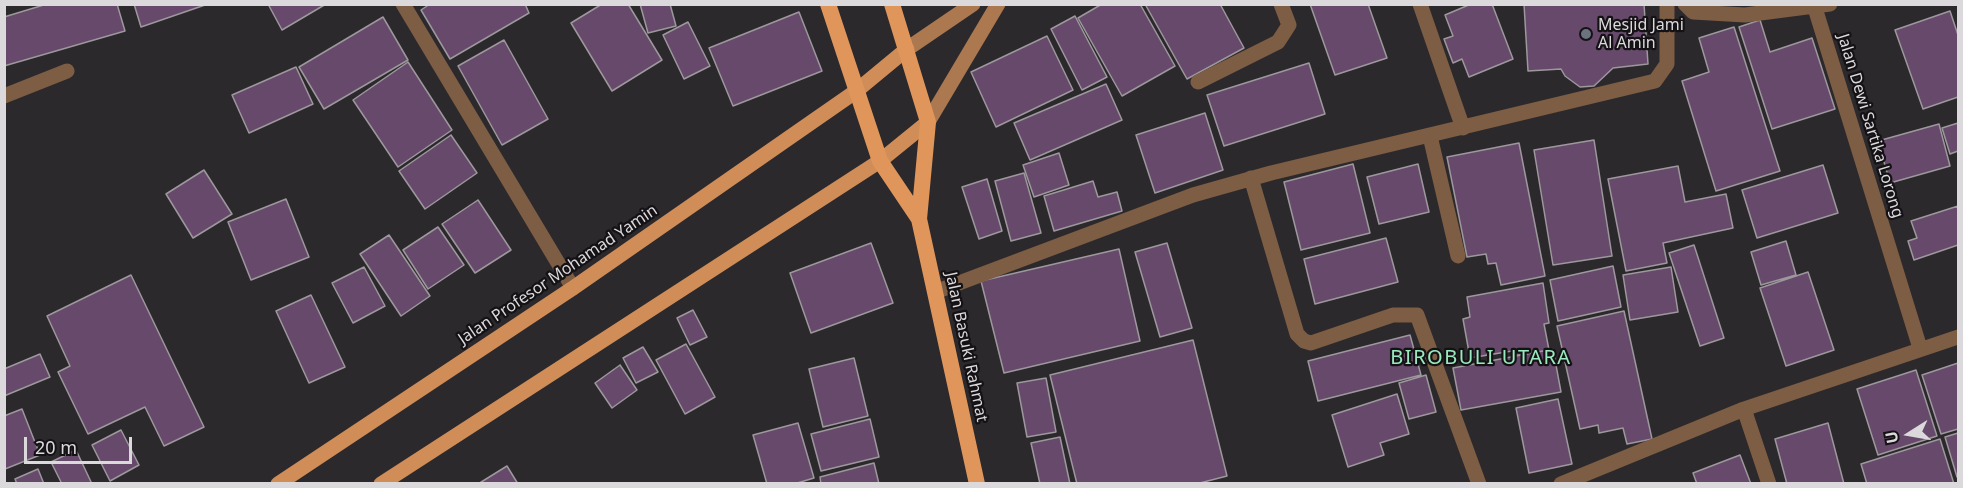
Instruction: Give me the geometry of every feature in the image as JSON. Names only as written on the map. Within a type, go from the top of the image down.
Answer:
[{"type":"highway","points":[[828,4],[855,92],[880,161],[919,219]]},
{"type":"highway","points":[[892,4],[928,122],[919,219]]},
{"type":"highway","name":"Jalan Basuki Rahmat","points":[[919,219],[977,483]]},
{"type":"main road","points":[[907,49],[973,4]]},
{"type":"main road","points":[[381,483],[880,161],[928,122],[998,4]]},
{"type":"main road","name":"Jalan Profesor Mohamad Yamin","points":[[278,483],[573,288],[855,92],[907,49]]},
{"type":"street","points":[[403,4],[573,288]]},
{"type":"street","points":[[1198,81],[1278,42],[1289,25],[1281,4]]},
{"type":"street","points":[[1420,4],[1463,128]]},
{"type":"street","points":[[935,292],[1193,195],[1251,178],[1655,81],[1667,64],[1667,4]]},
{"type":"street","name":"Jalan Dewi Sartika Lorong","points":[[1685,4],[1693,12],[1745,15],[1822,6],[1920,348]]},
{"type":"street","points":[[4,96],[67,71]]},
{"type":"street","points":[[1430,136],[1458,256]]},
{"type":"street","points":[[1251,178],[1298,334],[1304,341],[1311,343],[1394,315],[1417,315],[1479,483]]},
{"type":"street","points":[[1561,483],[1744,409],[1920,348],[1959,337]]},
{"type":"street","points":[[1744,409],[1769,483]]},
{"type":"building","points":[[47,4],[117,4],[125,31],[4,66],[4,17]]},
{"type":"building","points":[[134,4],[204,4],[205,5],[141,27]]},
{"type":"building","points":[[268,4],[326,4],[282,30]]},
{"type":"building","points":[[430,4],[525,4],[529,13],[450,59],[421,10]]},
{"type":"building","points":[[602,4],[628,4],[662,60],[612,91],[571,23]]},
{"type":"building","points":[[640,4],[670,4],[676,26],[648,33]]},
{"type":"building","points":[[1102,4],[1140,4],[1175,66],[1122,96],[1078,18]]},
{"type":"building","points":[[1145,4],[1220,4],[1244,48],[1187,79]]},
{"type":"building","points":[[1310,4],[1368,4],[1387,58],[1335,75]]},
{"type":"building","points":[[1471,4],[1492,4],[1513,59],[1469,77],[1462,59],[1453,63],[1444,39],[1453,36],[1445,15]]},
{"type":"building","name":"Mesjid Jami Al Amin","points":[[1524,4],[1644,4],[1648,64],[1613,68],[1594,86],[1580,87],[1565,76],[1561,69],[1528,71]]},
{"type":"building","points":[[1950,11],[1958,35],[1958,97],[1923,109],[1895,30]]},
{"type":"building","points":[[799,12],[822,71],[733,106],[709,48]]},
{"type":"building","points":[[1075,16],[1107,77],[1082,90],[1051,29]]},
{"type":"building","points":[[383,17],[408,60],[324,109],[299,67]]},
{"type":"building","points":[[1760,20],[1770,52],[1812,38],[1835,109],[1772,129],[1739,27]]},
{"type":"building","points":[[688,22],[710,66],[684,79],[663,35]]},
{"type":"building","points":[[1734,27],[1780,171],[1716,191],[1682,81],[1709,72],[1699,38]]},
{"type":"building","points":[[1047,36],[1073,90],[996,127],[971,72]]},
{"type":"building","points":[[504,40],[548,119],[502,145],[458,66]]},
{"type":"building","points":[[408,62],[452,130],[398,167],[353,100]]},
{"type":"building","points":[[1309,63],[1325,114],[1224,146],[1207,95]]},
{"type":"building","points":[[296,67],[313,104],[249,133],[232,95]]},
{"type":"building","points":[[1106,84],[1122,120],[1030,160],[1014,123]]},
{"type":"building","points":[[1205,113],[1223,170],[1155,193],[1136,135]]},
{"type":"building","points":[[1958,123],[1958,151],[1950,154],[1942,128]]},
{"type":"building","points":[[1939,124],[1950,166],[1890,183],[1878,141]]},
{"type":"building","points":[[451,135],[477,173],[425,209],[399,171]]},
{"type":"building","points":[[1594,140],[1612,256],[1553,265],[1534,150]]},
{"type":"building","points":[[1519,143],[1545,276],[1501,285],[1496,263],[1488,264],[1486,254],[1467,257],[1447,157]]},
{"type":"building","points":[[1059,153],[1069,185],[1034,197],[1023,165]]},
{"type":"building","points":[[1353,164],[1370,233],[1301,250],[1284,182]]},
{"type":"building","points":[[1418,164],[1429,212],[1379,224],[1367,177]]},
{"type":"building","points":[[1823,165],[1838,213],[1757,238],[1742,190]]},
{"type":"building","points":[[1678,166],[1685,202],[1726,194],[1733,228],[1663,243],[1667,263],[1626,271],[1608,179]]},
{"type":"building","points":[[204,170],[232,214],[193,238],[166,194]]},
{"type":"building","points":[[1024,173],[1041,233],[1011,241],[995,181]]},
{"type":"building","points":[[987,179],[1002,231],[979,239],[962,187]]},
{"type":"building","points":[[1093,181],[1098,197],[1117,192],[1122,211],[1054,231],[1044,196]]},
{"type":"building","points":[[286,199],[309,257],[251,280],[228,222]]},
{"type":"building","points":[[478,200],[511,250],[475,273],[442,224]]},
{"type":"building","points":[[1958,206],[1958,245],[1914,260],[1908,241],[1917,238],[1911,221]]},
{"type":"building","points":[[438,227],[464,265],[428,289],[403,250]]},
{"type":"building","points":[[389,235],[430,296],[401,316],[360,254]]},
{"type":"building","points":[[1386,238],[1398,282],[1315,304],[1304,259]]},
{"type":"building","points":[[1786,241],[1796,275],[1761,285],[1751,252]]},
{"type":"building","points":[[871,243],[893,303],[811,333],[790,273]]},
{"type":"building","points":[[1167,243],[1192,328],[1160,337],[1135,252]]},
{"type":"building","points":[[1694,245],[1724,338],[1700,346],[1669,253]]},
{"type":"building","points":[[1119,249],[1140,341],[1004,373],[981,281]]},
{"type":"building","points":[[1613,266],[1621,307],[1558,321],[1550,280]]},
{"type":"building","points":[[364,267],[385,306],[353,323],[332,283]]},
{"type":"building","points":[[1671,267],[1678,312],[1630,320],[1623,275]]},
{"type":"building","points":[[1808,272],[1834,350],[1786,366],[1760,288]]},
{"type":"building","points":[[131,275],[204,427],[164,446],[145,407],[88,434],[58,372],[70,366],[47,316]]},
{"type":"building","points":[[1543,283],[1549,323],[1544,324],[1549,350],[1513,356],[1512,351],[1470,358],[1463,319],[1470,317],[1467,297]]},
{"type":"building","points":[[311,295],[345,367],[309,383],[276,311]]},
{"type":"building","points":[[693,310],[707,337],[690,345],[677,318]]},
{"type":"building","points":[[1624,311],[1652,439],[1627,444],[1623,428],[1599,433],[1598,425],[1580,429],[1557,326]]},
{"type":"building","points":[[1410,335],[1421,375],[1318,401],[1308,361]]},
{"type":"building","points":[[1193,340],[1227,476],[1196,484],[1077,484],[1050,375]]},
{"type":"building","points":[[686,344],[715,397],[685,414],[656,360]]},
{"type":"building","points":[[643,347],[658,372],[636,383],[623,358]]},
{"type":"building","points":[[1553,349],[1561,392],[1461,410],[1453,368]]},
{"type":"building","points":[[40,354],[50,377],[4,396],[4,369]]},
{"type":"building","points":[[854,358],[868,416],[823,427],[809,369]]},
{"type":"building","points":[[1958,363],[1958,429],[1941,434],[1922,375]]},
{"type":"building","points":[[620,365],[637,390],[612,408],[595,383]]},
{"type":"building","points":[[1916,370],[1937,436],[1878,455],[1857,389]]},
{"type":"building","points":[[1426,375],[1436,412],[1409,419],[1399,383]]},
{"type":"building","points":[[1046,378],[1056,432],[1027,437],[1017,383]]},
{"type":"building","points":[[1397,394],[1409,434],[1380,443],[1384,455],[1348,467],[1332,415]]},
{"type":"building","points":[[1558,399],[1572,464],[1529,473],[1516,408]]},
{"type":"building","points":[[22,409],[40,455],[5,469],[4,416]]},
{"type":"building","points":[[870,419],[879,457],[821,471],[811,434]]},
{"type":"building","points":[[798,423],[814,478],[794,484],[767,484],[753,435]]},
{"type":"building","points":[[1828,423],[1844,484],[1787,484],[1775,439]]},
{"type":"building","points":[[121,430],[139,465],[110,481],[92,445]]},
{"type":"building","points":[[1958,433],[1958,477],[1957,477],[1945,437]]},
{"type":"building","points":[[1060,437],[1070,484],[1040,484],[1031,443]]},
{"type":"building","points":[[1940,439],[1954,484],[1867,484],[1861,464]]},
{"type":"building","points":[[76,450],[92,484],[62,484],[51,462]]},
{"type":"building","points":[[1740,455],[1751,484],[1697,484],[1693,473]]},
{"type":"building","points":[[874,463],[879,484],[821,484],[820,477]]},
{"type":"building","points":[[507,466],[518,484],[478,484]]},
{"type":"building","points":[[38,469],[44,484],[17,484],[15,479]]},
{"type":"place","name":"Mesjid Jami Al Amin","points":[[1586,34]]},
{"type":"district","name":"BIROBULI UTARA","points":[[1481,358]]}]
